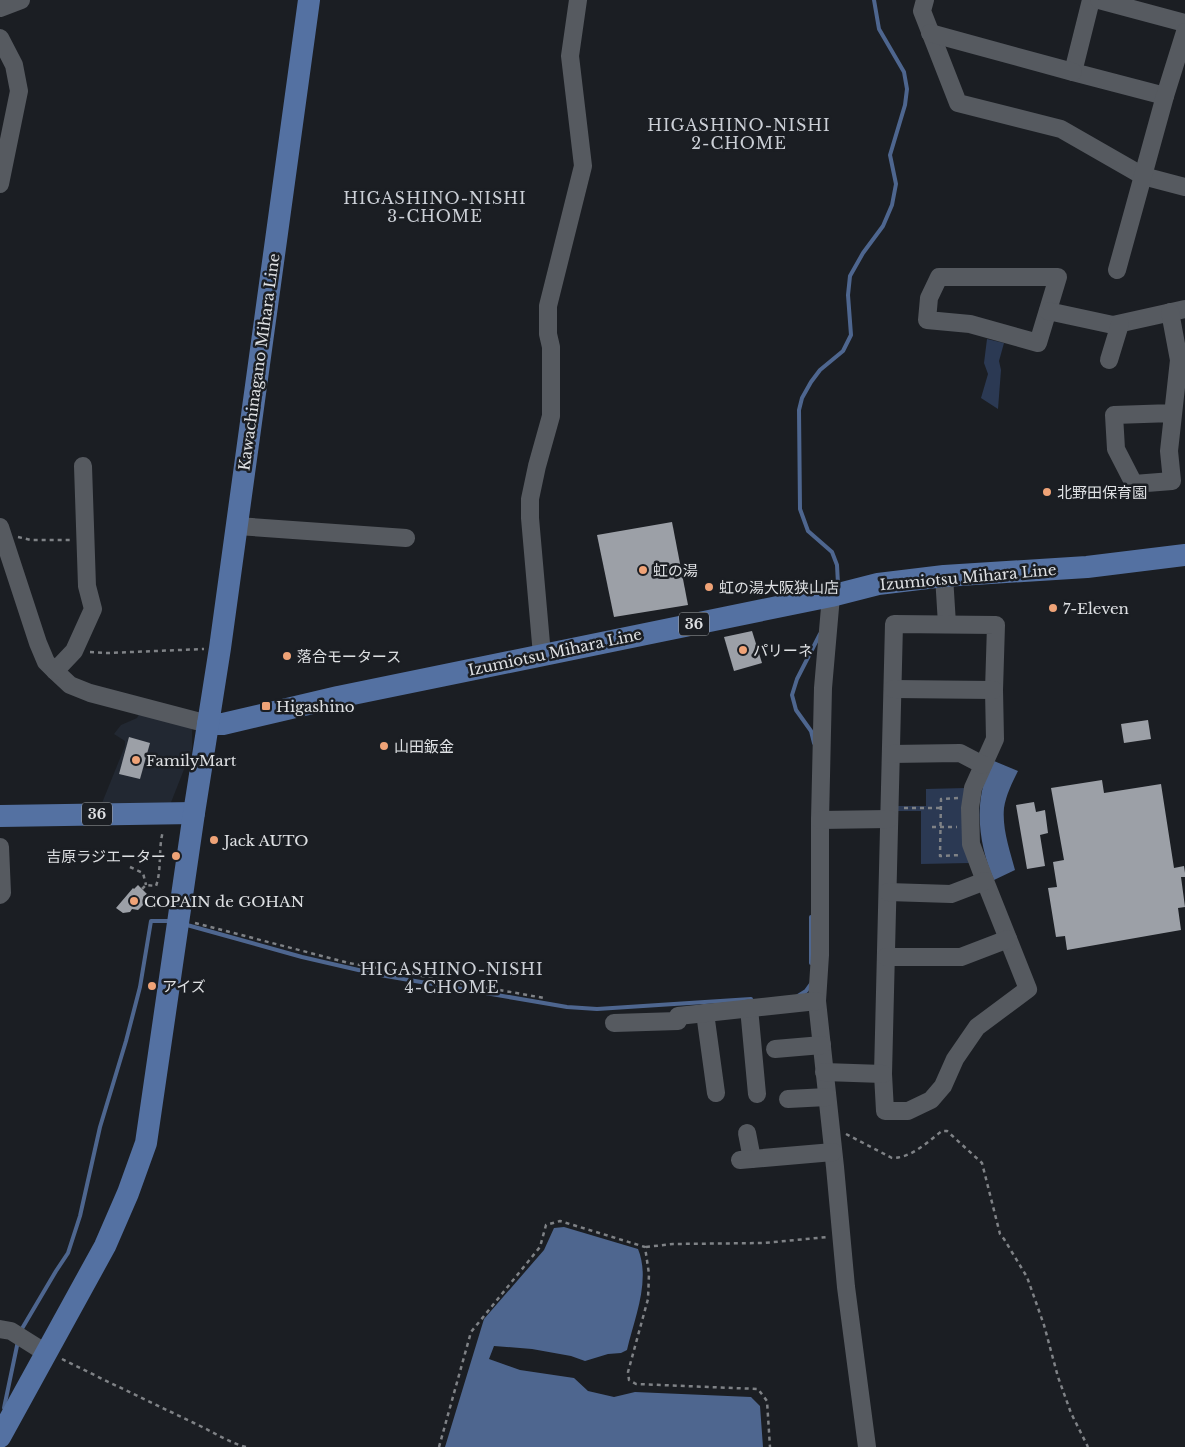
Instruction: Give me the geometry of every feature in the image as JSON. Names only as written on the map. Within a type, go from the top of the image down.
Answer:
[{"type":"main road","name":"Kawachinagano Mihara Line","points":[[208,724],[309,0]]},
{"type":"main road","name":"Izumiotsu Mihara Line","points":[[208,724],[223,724],[338,697],[831,596],[878,584],[944,576],[1087,567],[1185,555]]},
{"type":"main road","points":[[0,1437],[105,1246],[128,1193],[146,1143],[208,724]]},
{"type":"main road","name":"36","points":[[0,816],[194,812]]},
{"type":"street","points":[[0,8],[21,0]]},
{"type":"street","points":[[542,655],[530,500],[551,416],[551,347],[548,334],[548,306],[583,166],[570,56],[578,0]]},
{"type":"street","points":[[925,0],[922,11],[958,103],[1061,129],[1143,176],[1185,187]]},
{"type":"street","points":[[1073,72],[1091,0]]},
{"type":"street","points":[[1099,0],[1185,23]]},
{"type":"street","points":[[1117,270],[1165,96],[1185,32]]},
{"type":"street","points":[[930,33],[1165,96]]},
{"type":"street","points":[[0,38],[14,65],[19,91],[0,184]]},
{"type":"street","points":[[939,277],[1058,277],[1048,311],[1038,342],[970,324],[927,320],[929,298],[939,277]]},
{"type":"street","points":[[1048,311],[1113,325],[1177,311],[1178,360],[1173,413],[1168,451],[1172,481],[1134,484],[1116,449],[1114,415],[1173,413]]},
{"type":"street","points":[[1109,360],[1120,324]]},
{"type":"street","points":[[55,672],[74,651],[93,609],[87,586],[83,466]]},
{"type":"street","points":[[237,526],[406,538]]},
{"type":"street","points":[[1,529],[38,643],[46,662],[55,672],[70,685],[90,693],[208,724]]},
{"type":"street","points":[[944,576],[947,624]]},
{"type":"street","points":[[831,596],[823,688],[820,820],[820,955],[817,1001],[846,1287],[867,1447]]},
{"type":"street","points":[[894,624],[996,625],[994,690],[996,739],[973,788],[972,844],[974,855],[1028,989],[977,1027],[955,1059],[943,1086],[931,1100],[908,1112],[884,1111],[893,689],[894,624]]},
{"type":"street","points":[[893,689],[994,690]]},
{"type":"street","points":[[891,754],[960,754],[983,765]]},
{"type":"street","points":[[820,820],[890,814]]},
{"type":"street","points":[[0,848],[2,892],[0,895]]},
{"type":"street","points":[[888,892],[950,894],[985,882]]},
{"type":"street","points":[[886,957],[961,958],[1008,939]]},
{"type":"street","points":[[614,1023],[678,1021],[678,1016],[817,1001]]},
{"type":"street","points":[[749,1008],[757,1094]]},
{"type":"street","points":[[705,1013],[716,1093]]},
{"type":"street","points":[[775,1049],[822,1045]]},
{"type":"street","points":[[824,1072],[884,1074]]},
{"type":"street","points":[[788,1099],[827,1097]]},
{"type":"street","points":[[747,1133],[746,1159],[833,1152]]},
{"type":"street","points":[[12,1334],[47,1352]]},
{"type":"path","points":[[1,529],[31,540],[86,540]]},
{"type":"path","points":[[74,651],[108,653],[220,648]]},
{"type":"path","points":[[972,797],[941,799],[940,856],[974,855]]},
{"type":"path","points":[[890,814],[941,808]]},
{"type":"path","points":[[146,885],[156,886],[158,881],[161,839],[169,813]]},
{"type":"path","points":[[932,827],[971,827]]},
{"type":"path","points":[[130,867],[143,873],[146,885]]},
{"type":"path","points":[[142,890],[146,885]]},
{"type":"path","points":[[179,918],[349,963],[544,998]]},
{"type":"path","points":[[830,1125],[892,1158],[909,1156],[942,1131],[947,1131],[982,1163],[1000,1234],[1026,1277],[1044,1324],[1053,1359],[1071,1413],[1088,1447]]},
{"type":"path","points":[[439,1447],[471,1332],[540,1247],[546,1225],[560,1221],[645,1247],[673,1244],[764,1243],[841,1236]]},
{"type":"path","points":[[645,1247],[649,1274],[648,1299],[628,1372],[629,1380],[636,1384],[758,1389],[767,1401],[771,1447]]},
{"type":"path","points":[[47,1352],[230,1443],[246,1447]]},
{"type":"shaded area","points":[[987,339],[1004,343],[999,361],[1001,370],[998,409],[981,398],[988,374],[984,363]]},
{"type":"shaded area","points":[[140,712],[192,726],[192,749],[170,805],[100,808],[125,746],[125,741],[114,734],[121,725],[137,718]]},
{"type":"shaded area","points":[[994,761],[1018,771],[1006,798],[1004,808],[1004,824],[1015,870],[994,880],[983,848],[980,802],[983,787]]},
{"type":"shaded area","points":[[966,788],[969,863],[921,864],[921,811],[897,811],[897,806],[926,806],[926,789]]},
{"type":"shaded area","points":[[564,1227],[638,1249],[642,1261],[642,1287],[627,1350],[585,1361],[571,1356],[532,1349],[494,1346],[489,1359],[520,1370],[574,1378],[588,1391],[614,1397],[635,1392],[751,1397],[760,1406],[763,1447],[445,1447],[484,1319],[544,1250],[554,1228]]},
{"type":"building","name":"虹の湯","points":[[672,522],[688,605],[614,617],[597,535]]},
{"type":"building","name":"パリーネ","points":[[752,631],[762,663],[734,671],[724,637]]},
{"type":"building","points":[[1148,720],[1151,739],[1124,743],[1121,724]]},
{"type":"building","points":[[129,737],[150,743],[140,779],[119,774]]},
{"type":"building","points":[[1102,780],[1104,793],[1161,784],[1174,868],[1184,866],[1185,873],[1185,877],[1181,877],[1185,907],[1178,908],[1181,930],[1067,950],[1065,936],[1056,937],[1048,888],[1057,887],[1053,862],[1064,860],[1051,788]]},
{"type":"building","points":[[1034,802],[1036,812],[1045,810],[1048,833],[1040,835],[1045,866],[1027,869],[1016,805]]},
{"type":"building","points":[[138,885],[147,894],[143,897],[147,901],[138,910],[132,909],[130,912],[123,913],[116,908],[133,888]]},
{"type":"waterway","points":[[838,584],[837,565],[832,552],[808,531],[800,509],[799,410],[802,398],[811,382],[820,370],[843,351],[851,335],[848,295],[850,276],[863,253],[883,226],[892,205],[896,184],[890,155],[905,105],[907,89],[904,72],[879,29],[874,0]]},
{"type":"waterway","points":[[814,743],[811,731],[796,710],[792,695],[797,679],[820,634]]},
{"type":"waterway","points":[[811,917],[811,963]]},
{"type":"waterway","points":[[20,1332],[68,1253],[80,1216],[100,1127],[140,987],[151,921],[171,921]]},
{"type":"waterway","points":[[187,925],[302,957],[380,975],[567,1007],[597,1009],[751,999]]},
{"type":"waterway","points":[[798,996],[806,991],[811,984]]},
{"type":"waterway","points":[[4,1408],[18,1341]]},
{"type":"place","name":"北野田保育園","points":[[1047,492]]},
{"type":"place","name":"虹の湯","points":[[643,570]]},
{"type":"place","name":"虹の湯大阪狭山店","points":[[709,587]]},
{"type":"place","name":"7-Eleven","points":[[1053,608]]},
{"type":"place","name":"パリーネ","points":[[743,650]]},
{"type":"place","name":"落合モータース","points":[[287,656]]},
{"type":"place","name":"Higashino","points":[[266,706]]},
{"type":"place","name":"山田鈑金","points":[[384,746]]},
{"type":"place","name":"FamilyMart","points":[[136,760]]},
{"type":"place","name":"Jack AUTO","points":[[214,840]]},
{"type":"place","name":"吉原ラジエーター","points":[[176,856]]},
{"type":"place","name":"COPAIN de GOHAN","points":[[134,901]]},
{"type":"place","name":"アイズ","points":[[152,986]]},
{"type":"district","name":"HIGASHINO-NISHI 2-CHOME","points":[[739,134]]},
{"type":"district","name":"HIGASHINO-NISHI 3-CHOME","points":[[435,207]]},
{"type":"district","name":"HIGASHINO-NISHI 4-CHOME","points":[[452,978]]}]
